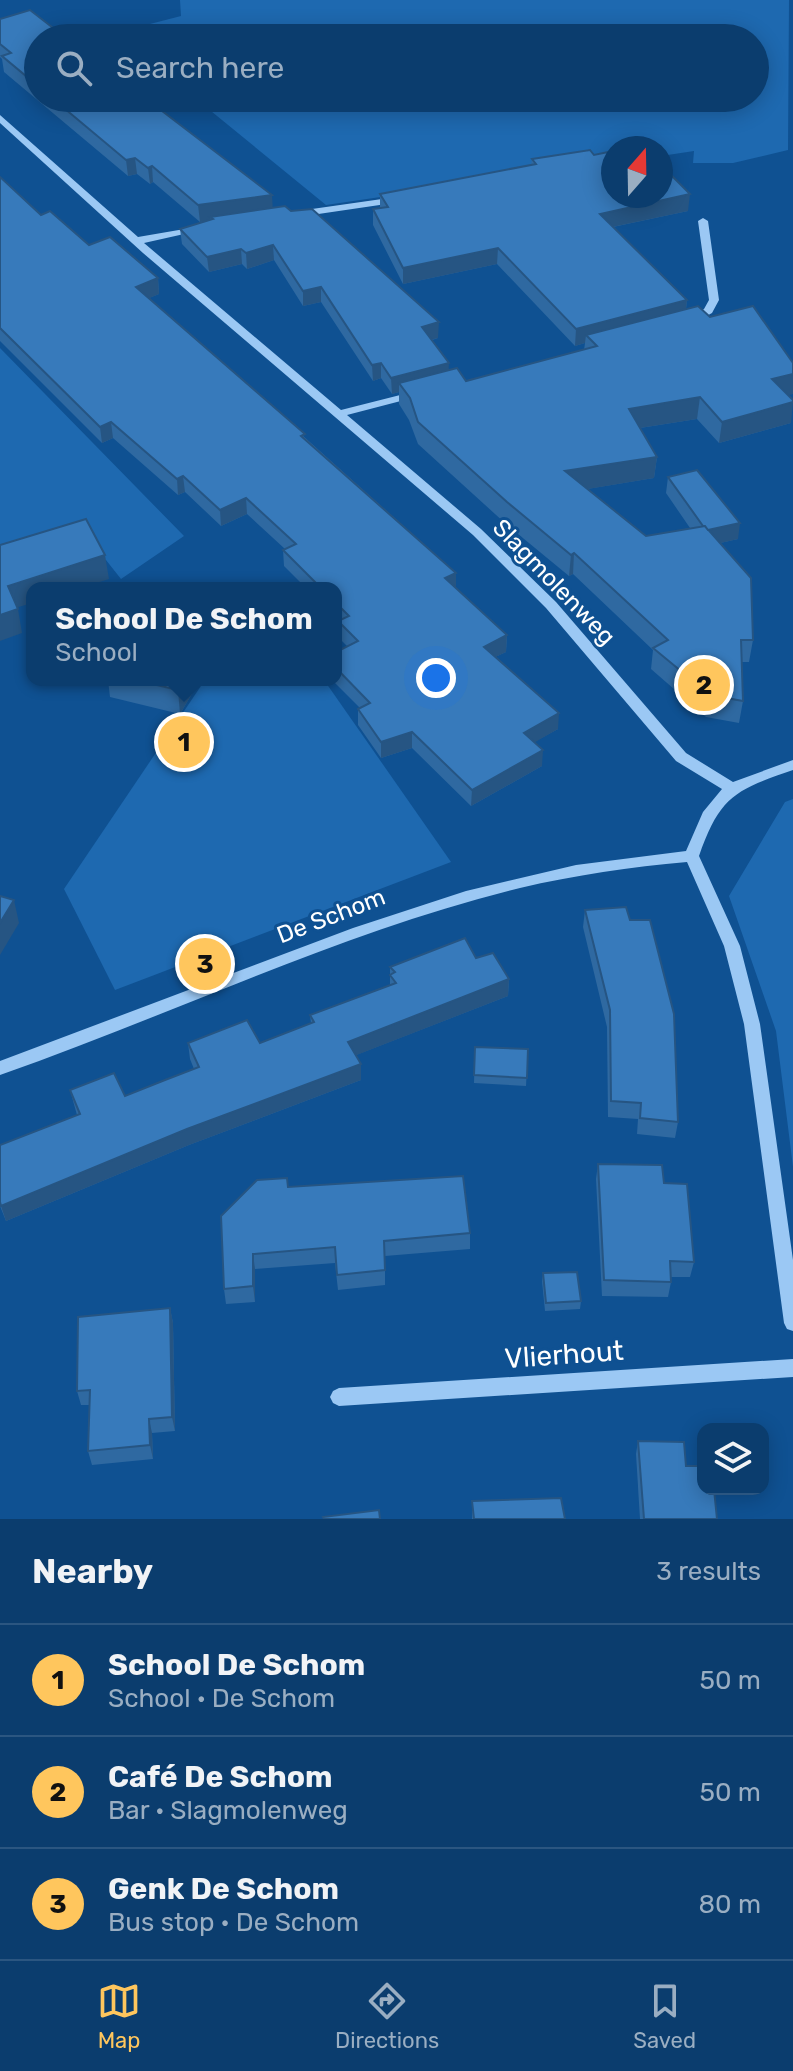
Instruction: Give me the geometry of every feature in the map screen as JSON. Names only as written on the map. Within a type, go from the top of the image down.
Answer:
[{"type":"street","name":"Slagmolenweg","points":[[0,118],[136,241],[477,532],[551,605],[681,757],[730,787]]},
{"type":"street","points":[[281,216],[409,198]]},
{"type":"street","points":[[682,324],[697,320],[714,300],[703,221]]},
{"type":"street","points":[[136,241],[206,227]]},
{"type":"street","points":[[339,414],[428,391]]},
{"type":"street","points":[[793,765],[730,787],[704,819],[692,856],[732,946],[752,1024],[793,1323]]},
{"type":"street","name":"De Schom","points":[[0,1068],[385,920],[534,878],[637,860],[692,856]]},
{"type":"street","name":"Vlierhout","points":[[339,1397],[793,1368]]},
{"type":"shaded area","points":[[180,0],[789,0],[788,150],[733,163],[693,163],[694,151],[673,154],[673,136],[601,136],[601,165],[326,205],[212,112],[769,112],[769,24],[150,24],[181,16]]},
{"type":"shaded area","points":[[0,348],[184,536],[121,579],[106,560],[0,564]]},
{"type":"shaded area","points":[[201,686],[328,686],[451,862],[115,990],[64,889]]},
{"type":"shaded area","points":[[793,799],[793,1167],[776,1031],[729,896],[785,802]]},
{"type":"building","points":[[30,10],[48,24],[24,24],[24,74],[2,56],[11,53],[0,44],[0,19]]},
{"type":"building","points":[[69,112],[163,112],[272,195],[198,205],[152,166],[148,168],[135,158],[126,160]]},
{"type":"building","points":[[590,150],[594,155],[601,154],[601,208],[627,208],[600,214],[687,300],[576,329],[498,248],[403,268],[373,209],[388,207],[380,194],[536,164],[532,159]]},
{"type":"building","points":[[0,177],[41,215],[50,211],[89,245],[110,237],[158,278],[136,287],[305,434],[301,436],[456,573],[445,578],[507,635],[484,647],[559,713],[524,733],[543,750],[472,790],[412,732],[381,742],[358,709],[370,703],[342,674],[342,649],[358,641],[342,625],[342,619],[349,616],[342,609],[342,582],[315,582],[283,550],[296,544],[246,498],[220,510],[183,476],[177,479],[111,422],[100,427],[0,328]]},
{"type":"building","points":[[673,177],[690,194],[673,198]]},
{"type":"building","points":[[285,206],[291,211],[312,209],[439,322],[422,327],[449,363],[391,378],[381,363],[372,365],[321,287],[303,291],[273,245],[246,253],[241,249],[207,257],[180,229],[213,219],[210,217]]},
{"type":"building","points":[[698,306],[710,317],[753,306],[793,363],[793,374],[772,379],[793,402],[722,422],[700,397],[629,409],[657,457],[565,471],[646,536],[705,526],[751,578],[753,640],[741,640],[743,701],[710,695],[653,648],[668,640],[574,553],[571,555],[507,502],[418,422],[410,398],[399,383],[457,368],[466,381],[597,346],[586,335]]},
{"type":"building","points":[[697,470],[740,523],[708,530],[703,526],[668,477]]},
{"type":"building","points":[[86,519],[105,555],[8,586],[18,609],[0,615],[0,545]]},
{"type":"building","points":[[0,896],[14,900],[0,923]]},
{"type":"building","points":[[626,907],[630,920],[650,920],[674,1014],[678,1122],[640,1118],[641,1103],[611,1101],[610,1010],[585,910]]},
{"type":"building","points":[[465,938],[476,958],[493,953],[509,979],[348,1042],[361,1064],[187,1129],[1,1206],[0,1145],[80,1114],[70,1090],[114,1073],[125,1096],[199,1067],[188,1043],[247,1020],[260,1043],[314,1022],[310,1015],[396,983],[390,975],[395,972],[390,967]]},
{"type":"building","points":[[475,1047],[528,1049],[527,1078],[474,1075]]},
{"type":"building","points":[[598,1164],[662,1165],[664,1183],[687,1184],[694,1262],[670,1261],[671,1282],[604,1280]]},
{"type":"building","points":[[463,1176],[470,1233],[384,1241],[385,1270],[337,1275],[335,1247],[253,1254],[253,1286],[224,1289],[221,1216],[257,1180],[287,1178],[288,1187]]},
{"type":"building","points":[[577,1272],[581,1301],[546,1303],[543,1273]]},
{"type":"building","points":[[170,1308],[172,1417],[149,1419],[150,1445],[88,1451],[90,1390],[77,1391],[78,1317]]},
{"type":"building","points":[[638,1441],[684,1442],[686,1466],[697,1466],[697,1495],[715,1495],[717,1519],[644,1519]]},
{"type":"building","points":[[561,1498],[565,1519],[474,1519],[472,1501]]},
{"type":"building","points":[[379,1510],[380,1519],[323,1517]]},
{"type":"place","name":"Café De Schom","points":[[704,685]]},
{"type":"place","name":"School De Schom","points":[[184,742]]},
{"type":"place","name":"Genk De Schom","points":[[205,964]]}]
